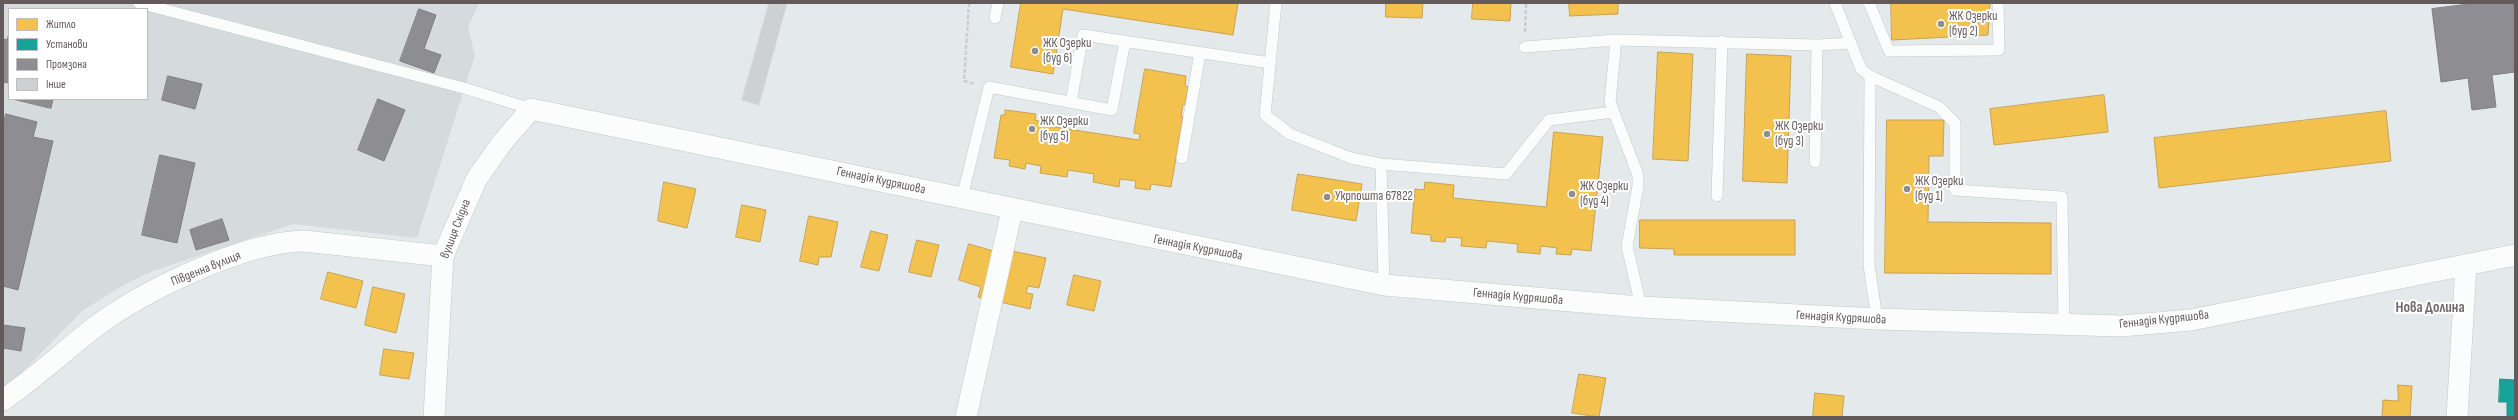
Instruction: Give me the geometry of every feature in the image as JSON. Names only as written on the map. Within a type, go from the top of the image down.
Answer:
[{"type":"street","name":"Геннадія Кудряшова","points":[[531,109],[962,198],[1012,210],[1384,285],[1641,307],[1877,319],[2121,326],[2191,320],[2515,255]]},
{"type":"street","name":"вулиця Східна","points":[[434,417],[443,256],[476,180],[501,144],[531,109]]},
{"type":"street","points":[[966,417],[1012,210]]},
{"type":"street","name":"Південна вулиця","points":[[3,400],[92,329],[136,300],[190,273],[246,252],[289,241],[304,241],[443,256]]},
{"type":"street","points":[[2457,417],[2466,265]]},
{"type":"lane","points":[[139,3],[168,7],[464,88],[531,109]]},
{"type":"lane","points":[[995,18],[998,3]]},
{"type":"lane","points":[[1276,3],[1265,115],[1290,134],[1351,158],[1381,164],[1506,174],[1549,120],[1612,112]]},
{"type":"lane","points":[[1835,3],[1861,69],[1870,76],[1940,107],[1955,123],[1955,190],[2062,197],[2064,325]]},
{"type":"lane","points":[[1869,3],[1889,51],[2000,50],[1998,3]]},
{"type":"lane","points":[[1070,102],[1083,35],[1270,63]]},
{"type":"lane","points":[[1616,40],[1610,102],[1612,112],[1638,175],[1638,186],[1627,246],[1641,307]]},
{"type":"lane","points":[[1525,46],[1616,40],[1722,41],[1817,45],[1851,42]]},
{"type":"lane","points":[[962,198],[989,87],[1112,110],[1125,41]]},
{"type":"lane","points":[[1716,196],[1722,41]]},
{"type":"lane","points":[[1815,162],[1817,45]]},
{"type":"lane","points":[[1182,158],[1200,53]]},
{"type":"lane","points":[[1870,76],[1869,265],[1877,319]]},
{"type":"lane","points":[[1381,164],[1384,285]]},
{"type":"path","points":[[969,3],[964,81],[989,87]]},
{"type":"path","points":[[1525,46],[1526,3]]},
{"type":"shaded area","points":[[3,3],[479,3],[468,28],[475,55],[417,238],[293,224],[150,272],[120,287],[82,311],[9,386],[3,387]]},
{"type":"building: Житло","name":"ЖК Озерки (буд 6)","points":[[1021,3],[1238,3],[1233,35],[1063,9],[1053,74],[1011,67]]},
{"type":"building: Житло","points":[[1386,3],[1423,3],[1422,18],[1386,17]]},
{"type":"building: Житло","points":[[1473,3],[1511,3],[1510,21],[1472,19]]},
{"type":"building: Житло","points":[[1569,3],[1618,3],[1618,14],[1570,16]]},
{"type":"building: Житло","name":"ЖК Озерки (буд 2)","points":[[1891,3],[1990,3],[1988,35],[1892,40]]},
{"type":"building: Житло","points":[[1658,52],[1693,54],[1688,161],[1653,159]]},
{"type":"building: Житло","name":"ЖК Озерки (буд 3)","points":[[1747,54],[1791,56],[1787,183],[1743,181]]},
{"type":"building: Житло","name":"ЖК Озерки (буд 5)","points":[[1145,69],[1186,76],[1185,86],[1188,87],[1185,105],[1183,104],[1181,117],[1183,117],[1171,187],[1151,184],[1150,190],[1135,188],[1136,181],[1120,179],[1119,187],[1093,182],[1094,174],[1068,170],[1067,177],[1040,173],[1041,166],[1026,163],[1025,169],[1009,166],[1010,160],[994,158],[1001,115],[1005,115],[1005,110],[1036,114],[1035,120],[1042,122],[1042,125],[1139,140],[1140,134],[1134,133]]},
{"type":"building: Житло","points":[[2104,95],[2108,132],[1994,145],[1990,109]]},
{"type":"building: Житло","points":[[2386,111],[2391,161],[2159,188],[2154,138]]},
{"type":"building: Житло","name":"ЖК Озерки (буд 1)","points":[[1887,120],[1944,120],[1943,156],[1929,156],[1928,222],[2051,223],[2051,274],[1885,273]]},
{"type":"building: Житло","name":"ЖК Озерки (буд 4)","points":[[1554,132],[1603,137],[1591,251],[1572,249],[1571,255],[1556,254],[1557,248],[1541,246],[1540,254],[1517,252],[1518,244],[1487,241],[1486,248],[1461,246],[1462,238],[1446,237],[1445,242],[1431,241],[1431,235],[1411,233],[1415,189],[1424,190],[1425,182],[1454,185],[1453,198],[1546,207]]},
{"type":"building: Житло","name":"Укрпошта 67822","points":[[1298,174],[1362,184],[1356,221],[1292,210]]},
{"type":"building: Житло","points":[[664,182],[696,189],[687,228],[658,221]]},
{"type":"building: Житло","points":[[742,205],[766,210],[760,242],[736,237]]},
{"type":"building: Житло","points":[[809,216],[838,222],[831,257],[819,257],[818,265],[800,261]]},
{"type":"building: Житло","points":[[1640,220],[1795,220],[1795,255],[1674,255],[1674,249],[1640,248]]},
{"type":"building: Житло","points":[[871,231],[888,235],[879,271],[861,267]]},
{"type":"building: Житло","points":[[917,240],[939,245],[931,277],[909,272]]},
{"type":"building: Житло","points":[[969,244],[997,252],[989,301],[978,297],[981,287],[959,280]]},
{"type":"building: Житло","points":[[1007,250],[1046,258],[1039,288],[1028,286],[1026,293],[1033,294],[1030,309],[996,301]]},
{"type":"building: Житло","points":[[328,272],[363,281],[356,308],[321,299]]},
{"type":"building: Житло","points":[[1074,275],[1101,281],[1094,311],[1067,305]]},
{"type":"building: Житло","points":[[373,287],[405,294],[396,333],[365,325]]},
{"type":"building: Житло","points":[[384,349],[414,353],[409,379],[380,375]]},
{"type":"building: Житло","points":[[1579,374],[1606,378],[1599,417],[1572,413]]},
{"type":"building: Житло","points":[[2398,385],[2412,386],[2410,417],[2382,417],[2383,400],[2398,401]]},
{"type":"building: Житло","points":[[1815,393],[1844,396],[1842,417],[1813,417]]},
{"type":"building: Установи","points":[[2500,379],[2515,380],[2515,417],[2507,417],[2507,402],[2499,402]]},
{"type":"building: Промзона","points":[[2477,3],[2515,3],[2515,72],[2492,75],[2496,107],[2472,110],[2468,78],[2441,82],[2432,9]]},
{"type":"building: Промзона","points":[[419,9],[436,15],[424,49],[441,55],[434,73],[400,61]]},
{"type":"building: Промзона","points":[[8,36],[8,83],[3,82],[3,39],[7,40]]},
{"type":"building: Промзона","points":[[168,76],[202,84],[195,109],[162,100]]},
{"type":"building: Промзона","points":[[378,99],[405,110],[384,161],[358,150]]},
{"type":"building: Промзона","points":[[17,100],[53,100],[51,108]]},
{"type":"building: Промзона","points":[[6,114],[37,122],[33,137],[53,141],[18,290],[3,286],[3,126]]},
{"type":"building: Промзона","points":[[160,155],[195,163],[177,243],[142,235]]},
{"type":"building: Промзона","points":[[222,219],[229,240],[196,250],[190,230]]},
{"type":"building: Промзона","points":[[3,325],[25,328],[21,351],[3,348]]},
{"type":"building: Інше","points":[[769,3],[787,3],[759,105],[742,100]]},
{"type":"place","name":"ЖК Озерки (буд 2)","points":[[1941,24]]},
{"type":"place","name":"ЖК Озерки (буд 6)","points":[[1035,51]]},
{"type":"place","name":"ЖК Озерки (буд 5)","points":[[1032,129]]},
{"type":"place","name":"ЖК Озерки (буд 3)","points":[[1767,134]]},
{"type":"place","name":"ЖК Озерки (буд 1)","points":[[1907,189]]},
{"type":"place","name":"ЖК Озерки (буд 4)","points":[[1572,194]]},
{"type":"place","name":"Укрпошта 67822","points":[[1327,197]]},
{"type":"district","name":"Нова Долина","points":[[2430,308]]}]
